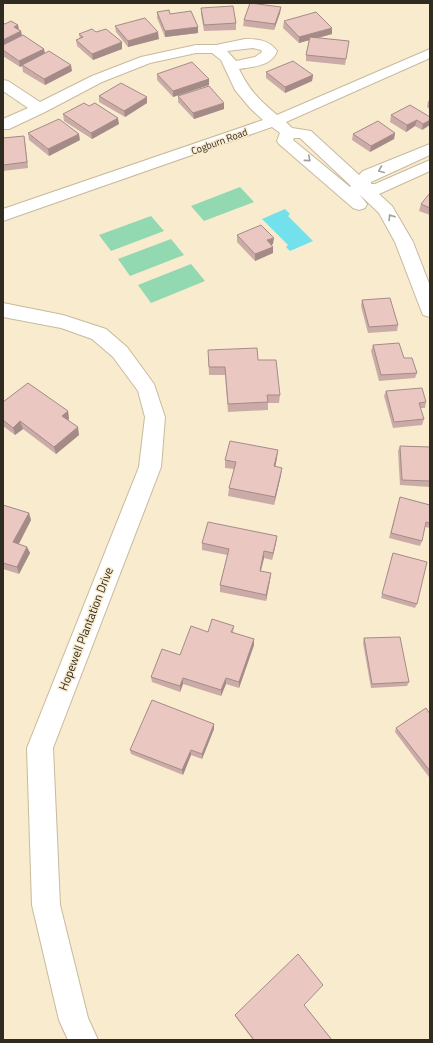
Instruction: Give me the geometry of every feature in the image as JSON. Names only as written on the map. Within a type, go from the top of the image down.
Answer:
[{"type":"street","points":[[3,124],[9,124],[40,109],[97,78],[146,60],[196,49],[216,49],[252,43],[262,44],[270,50],[269,54],[260,60],[231,66]]},
{"type":"street","points":[[216,49],[227,58],[240,87],[255,105],[288,132],[285,141],[356,191],[376,220],[413,265],[430,310]]},
{"type":"street","name":"Cogburn Road","points":[[3,214],[183,154],[274,121],[356,87],[430,53]]},
{"type":"street","points":[[3,84],[40,109]]},
{"type":"street","points":[[356,191],[363,180],[369,175],[430,149]]},
{"type":"street","points":[[406,159],[425,167]]},
{"type":"street","points":[[356,191],[380,188],[425,167]]},
{"type":"street","name":"Hopewell Plantation Drive","points":[[3,310],[63,322],[99,334],[120,352],[147,389],[155,417],[150,467],[40,748],[46,905],[74,1020],[83,1040]]},
{"type":"green space","points":[[240,187],[254,202],[204,221],[191,206]]},
{"type":"green space","points":[[151,216],[164,231],[111,251],[99,235]]},
{"type":"green space","points":[[171,239],[184,255],[130,276],[118,259]]},
{"type":"green space","points":[[191,264],[205,281],[151,303],[138,285]]},
{"type":"water","points":[[285,209],[290,214],[288,216],[313,241],[290,251],[286,247],[288,245],[262,219]]},
{"type":"building","points":[[250,3],[281,7],[275,24],[244,20]]},
{"type":"building","points":[[233,6],[236,23],[204,25],[201,8]]},
{"type":"building","points":[[169,10],[170,14],[191,11],[198,27],[165,31],[157,12]]},
{"type":"building","points":[[316,12],[332,28],[299,37],[284,21]]},
{"type":"building","points":[[145,18],[158,32],[128,41],[115,26]]},
{"type":"building","points":[[11,21],[18,25],[14,27],[21,31],[3,40],[3,23],[5,24]]},
{"type":"building","points":[[92,29],[96,32],[106,29],[122,42],[92,54],[76,40],[83,37],[79,34]]},
{"type":"building","points":[[23,35],[44,49],[19,61],[3,50],[3,45]]},
{"type":"building","points":[[310,37],[349,41],[346,59],[306,55]]},
{"type":"building","points":[[49,51],[71,65],[44,79],[22,65]]},
{"type":"building","points":[[293,61],[313,75],[285,87],[266,72]]},
{"type":"building","points":[[192,62],[209,79],[173,91],[157,74]]},
{"type":"building","points":[[121,83],[147,97],[124,111],[99,96]]},
{"type":"building","points":[[209,86],[224,103],[193,113],[178,96]]},
{"type":"building","points":[[84,103],[89,106],[95,103],[118,118],[91,133],[63,114]]},
{"type":"building","points":[[410,105],[430,117],[430,120],[423,124],[417,120],[407,125],[391,115]]},
{"type":"building","points":[[59,119],[79,134],[48,149],[28,133]]},
{"type":"building","points":[[378,121],[395,133],[371,146],[353,134]]},
{"type":"building","points":[[24,136],[27,162],[3,165],[3,138]]},
{"type":"building","points":[[430,193],[430,208],[421,204]]},
{"type":"building","points":[[261,225],[274,238],[267,240],[273,247],[255,254],[237,235]]},
{"type":"building","points":[[390,298],[398,325],[369,327],[362,300]]},
{"type":"building","points":[[399,343],[404,358],[412,358],[417,373],[381,375],[373,345]]},
{"type":"building","points":[[257,348],[258,360],[276,360],[280,395],[267,395],[268,402],[228,404],[225,367],[209,367],[208,350]]},
{"type":"building","points":[[28,383],[68,411],[62,416],[78,427],[54,447],[20,421],[13,428],[3,420],[3,402]]},
{"type":"building","points":[[422,388],[426,402],[419,403],[424,419],[394,422],[386,391]]},
{"type":"building","points":[[230,441],[278,450],[274,466],[282,468],[275,497],[229,488],[236,462],[225,460]]},
{"type":"building","points":[[400,446],[430,447],[430,481],[402,480]]},
{"type":"building","points":[[400,497],[430,505],[430,523],[426,522],[422,541],[391,533]]},
{"type":"building","points":[[3,505],[29,513],[13,542],[27,547],[17,567],[3,563]]},
{"type":"building","points":[[208,522],[277,536],[273,553],[264,551],[260,571],[271,573],[266,595],[220,585],[229,549],[202,543]]},
{"type":"building","points":[[393,553],[427,562],[417,604],[382,594]]},
{"type":"building","points":[[212,619],[234,626],[231,632],[254,639],[239,682],[226,678],[221,690],[183,678],[180,686],[151,677],[162,649],[180,655],[191,626],[208,632]]},
{"type":"building","points":[[400,637],[409,682],[372,684],[364,638]]},
{"type":"building","points":[[152,700],[214,724],[202,754],[191,750],[182,770],[130,750]]},
{"type":"building","points":[[426,708],[430,714],[430,771],[396,728]]},
{"type":"building","points":[[298,954],[323,985],[304,1005],[332,1040],[254,1040],[235,1015]]}]
